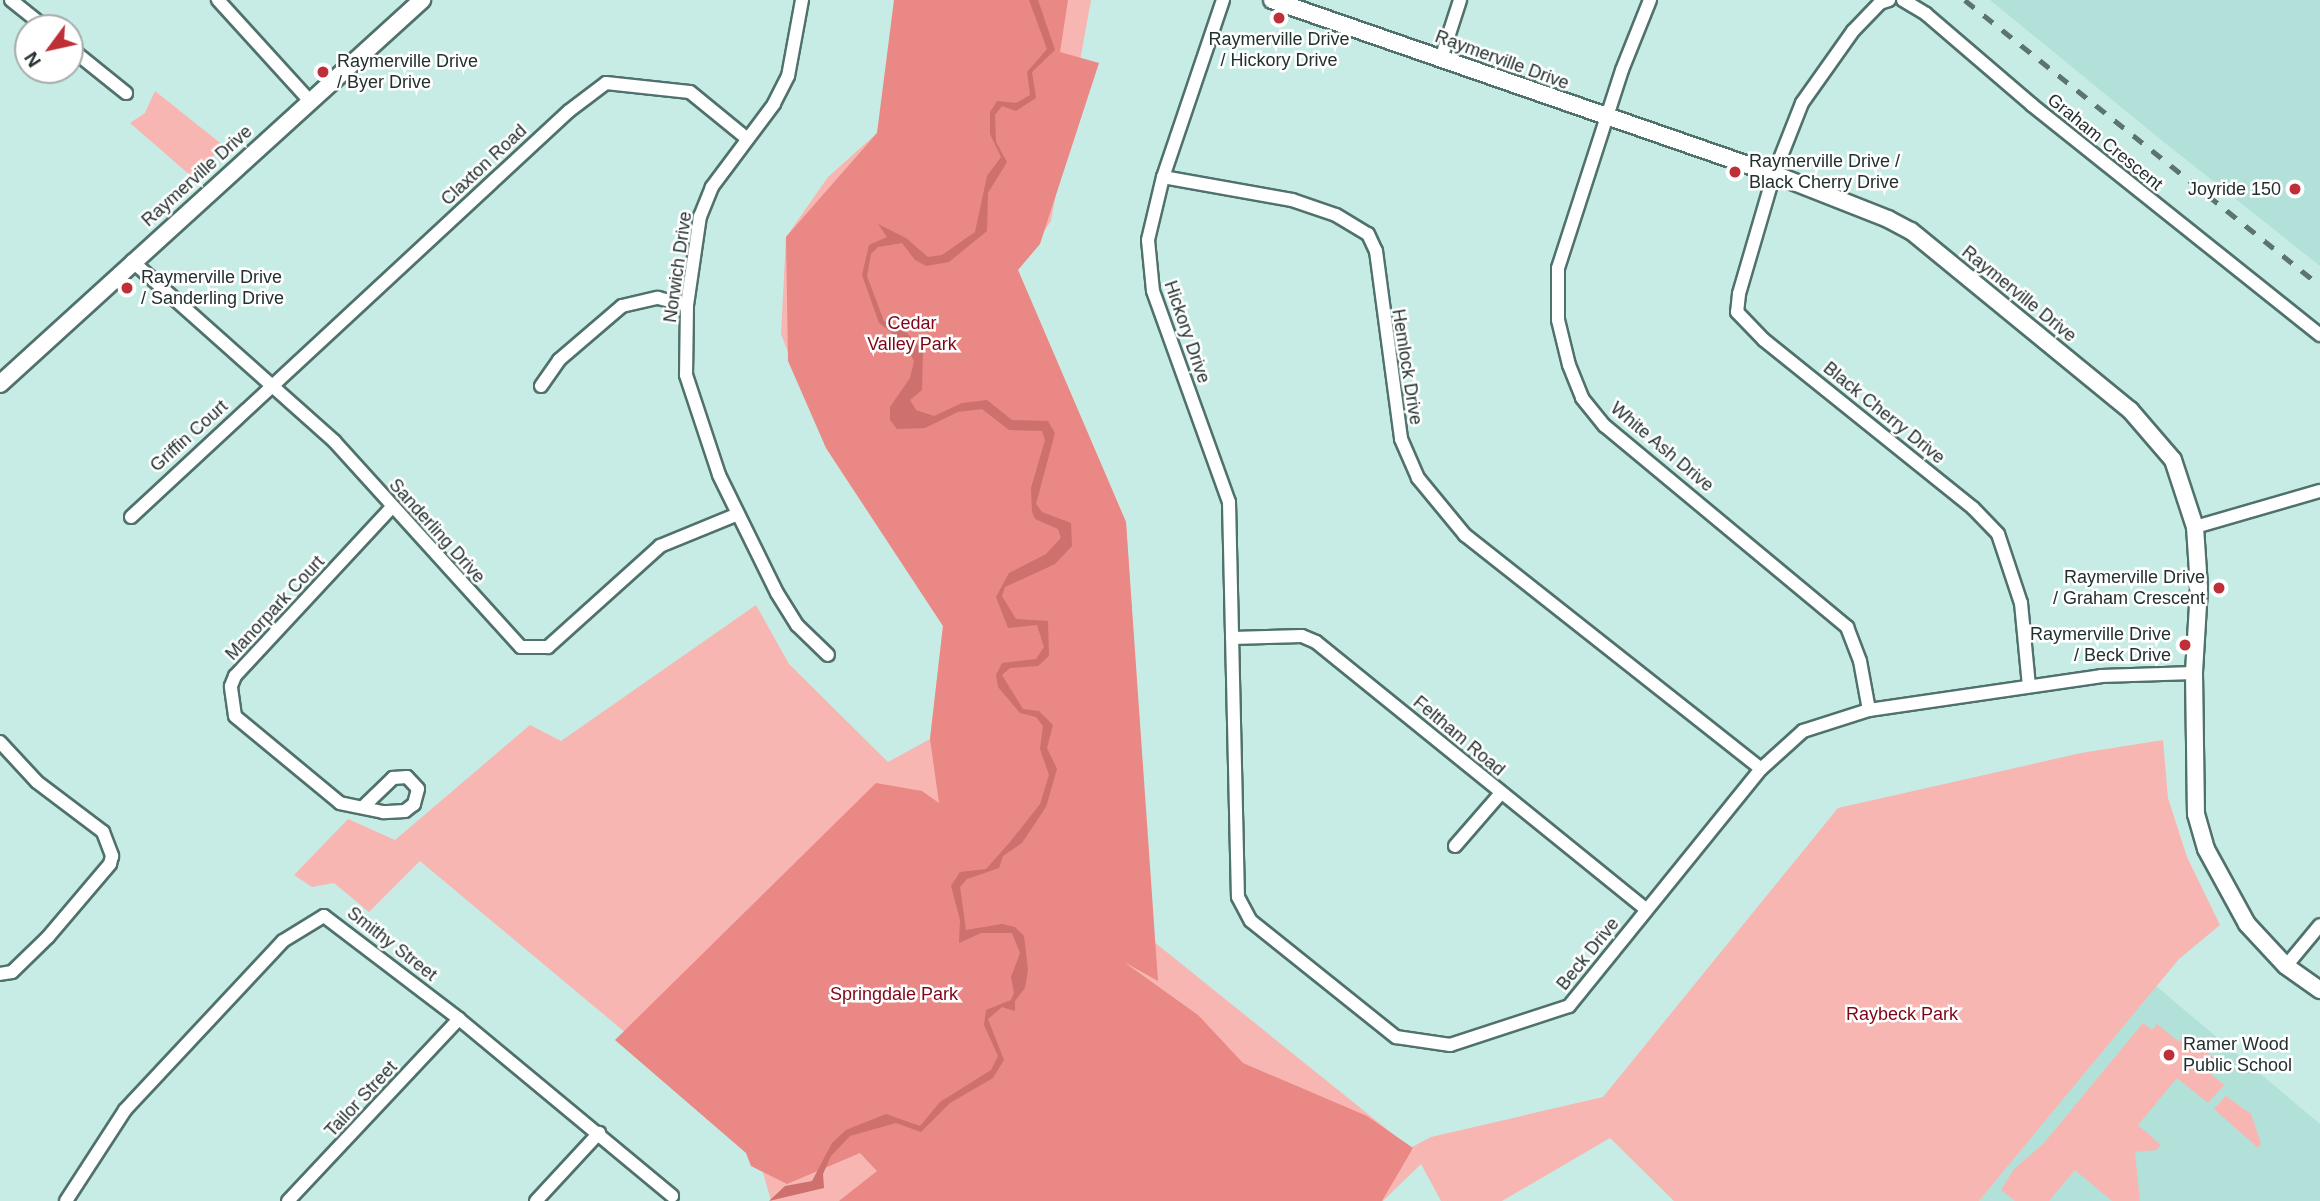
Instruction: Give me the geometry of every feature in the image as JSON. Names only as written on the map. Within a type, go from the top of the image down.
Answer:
[{"type":"street","points":[[11,0],[28,14]]},
{"type":"street","points":[[218,0],[309,100]]},
{"type":"street","name":"Raymerville Drive","points":[[0,384],[132,261],[422,0]]},
{"type":"street","name":"Norwich Drive","points":[[802,0],[788,76],[774,104],[745,137],[712,187],[701,216],[687,305],[690,397],[738,514],[797,625],[828,655]]},
{"type":"street","name":"Hickory Drive","points":[[1223,0],[1163,177],[1148,240],[1149,270],[1175,359],[1226,485],[1231,521],[1232,638]]},
{"type":"street","name":"Raymerville Drive","points":[[1272,0],[1774,174],[1911,231],[2130,410],[2173,460],[2195,527],[2199,588],[2194,673],[2196,814],[2206,849],[2230,900],[2286,966],[2320,990]]},
{"type":"street","points":[[1441,59],[1460,0]]},
{"type":"street","name":"White Ash Drive","points":[[1650,0],[1622,70],[1558,268],[1558,320],[1574,381],[1605,426],[1847,627],[1860,661],[1868,710]]},
{"type":"street","points":[[1774,174],[1810,85],[1853,32],[1880,3],[1889,0]]},
{"type":"street","name":"Graham Crescent","points":[[1903,0],[2320,335]]},
{"type":"street","points":[[84,59],[126,93]]},
{"type":"street","name":"Claxton Road","points":[[273,382],[569,111],[606,83],[690,92],[745,137]]},
{"type":"street","name":"Black Cherry Drive","points":[[1774,174],[1739,294],[1738,312],[1765,340],[1987,520],[2006,546],[2018,589],[2029,686]]},
{"type":"street","name":"Hemlock Drive","points":[[1163,177],[1292,200],[1336,215],[1368,234],[1377,259],[1380,311],[1401,439],[1418,478],[1465,535],[1761,769]]},
{"type":"street","name":"Sanderling Drive","points":[[132,261],[273,382],[334,441],[505,634],[532,649],[548,647],[660,546],[738,514]]},
{"type":"street","points":[[541,386],[559,360],[622,306],[658,298],[687,305]]},
{"type":"street","name":"Griffin Court","points":[[131,517],[273,382]]},
{"type":"street","points":[[2195,527],[2320,491]]},
{"type":"street","name":"Manorpark Court","points":[[363,807],[340,803],[247,728],[230,704],[231,686],[235,677],[393,508]]},
{"type":"street","name":"Feltham Road","points":[[1232,638],[1302,636],[1316,642],[1646,909]]},
{"type":"street","name":"Beck Drive","points":[[1232,638],[1239,904],[1251,921],[1396,1037],[1451,1045],[1569,1006],[1761,769],[1803,731],[1868,710],[2029,686],[2101,676],[2194,673]]},
{"type":"street","points":[[0,742],[30,776],[103,832],[112,856],[110,864],[48,937],[12,972],[0,974]]},
{"type":"street","points":[[1455,846],[1500,793]]},
{"type":"street","name":"Smithy Street","points":[[66,1201],[125,1110],[283,941],[312,920],[324,916],[338,922],[459,1019],[672,1196]]},
{"type":"street","points":[[2286,966],[2320,925]]},
{"type":"street","name":"Tailor Street","points":[[288,1201],[459,1019]]},
{"type":"street","points":[[536,1201],[599,1133]]},
{"type":"shaded area","points":[[1029,0],[1038,0],[1055,50],[1032,72],[1036,98],[1016,111],[1002,106],[995,115],[996,142],[1007,162],[988,193],[987,231],[949,262],[926,266],[915,260],[902,243],[878,247],[871,254],[867,276],[884,321],[907,333],[923,351],[922,390],[910,400],[916,410],[934,416],[962,403],[987,400],[1012,420],[1048,421],[1055,433],[1036,504],[1042,512],[1071,523],[1072,546],[1055,564],[1005,587],[1002,596],[1016,619],[1048,621],[1049,656],[1038,666],[1010,668],[1002,675],[1023,709],[1039,711],[1053,725],[1047,748],[1057,769],[1046,807],[1022,843],[1003,856],[999,868],[967,879],[960,887],[966,930],[1002,924],[1015,927],[1024,936],[1028,970],[1025,988],[1015,1001],[1015,1011],[1002,1007],[988,1019],[1004,1060],[993,1078],[950,1103],[921,1132],[896,1123],[850,1136],[831,1156],[823,1174],[824,1188],[769,1201],[785,1186],[812,1181],[832,1143],[846,1130],[886,1114],[920,1126],[940,1102],[991,1070],[998,1056],[984,1025],[986,1010],[1011,1000],[1014,993],[1011,977],[1020,953],[1012,933],[981,933],[959,943],[960,920],[951,886],[960,872],[986,869],[1010,842],[1040,804],[1049,775],[1040,749],[1043,726],[1036,717],[1020,713],[998,687],[996,675],[1002,663],[1036,659],[1044,647],[1037,625],[1008,628],[996,597],[1009,573],[1046,554],[1061,538],[1058,529],[1035,519],[1032,512],[1031,488],[1045,440],[1042,431],[1009,430],[982,409],[958,412],[925,428],[897,429],[890,420],[890,407],[910,378],[914,361],[903,341],[879,323],[862,275],[869,245],[887,237],[878,224],[906,238],[928,257],[942,255],[975,232],[987,176],[1001,157],[990,134],[990,112],[997,101],[1016,103],[1030,95],[1027,72],[1047,49]]},
{"type":"shaded area","points":[[1990,0],[2320,0],[2320,266],[2160,139]]},
{"type":"shaded area","name":"Ramer Wood Public School","points":[[2156,986],[2320,1124],[2320,1201],[1979,1201]]},
{"type":"green space","points":[[894,0],[1068,0],[1060,52],[1099,63],[1040,244],[1018,270],[1126,522],[1158,981],[1124,962],[1198,1015],[1243,1063],[1367,1116],[1413,1148],[1382,1201],[839,1201],[877,1171],[860,1153],[787,1184],[751,1166],[746,1153],[615,1040],[876,783],[922,791],[939,803],[930,739],[943,626],[826,448],[788,361],[786,237],[877,133]]},
{"type":"green space","points":[[900,0],[1091,0],[1051,221],[1018,270],[1126,522],[1153,941],[1414,1151],[1412,1147],[1431,1137],[1603,1097],[1838,808],[2081,753],[2163,740],[2168,798],[2187,857],[2220,925],[2179,959],[1979,1201],[1674,1201],[1610,1138],[1502,1201],[1441,1201],[1421,1164],[1383,1201],[771,1201],[754,1140],[420,861],[369,912],[334,883],[312,887],[294,875],[348,819],[395,840],[530,725],[561,741],[756,605],[789,664],[888,762],[930,739],[943,626],[826,448],[781,334],[786,237],[828,177],[877,133]]},
{"type":"green space","points":[[155,91],[224,146],[191,176],[130,123],[145,113]]},
{"type":"green space","points":[[2143,1023],[2152,1030],[2157,1024],[2179,1042],[2185,1035],[2214,1058],[2205,1069],[2224,1085],[2208,1103],[2177,1078],[2138,1125],[2161,1145],[2157,1150],[2135,1152],[2140,1201],[2112,1201],[2075,1170],[2049,1201],[2015,1201],[2001,1190],[2014,1169],[2044,1143]]},
{"type":"green space","points":[[2226,1096],[2251,1114],[2261,1143],[2258,1148],[2214,1109]]},
{"type":"railway","points":[[1965,0],[2320,285]]},
{"type":"place","name":"Raymerville Drive / Hickory Drive","points":[[1279,18]]},
{"type":"place","name":"Raymerville Drive / Byer Drive","points":[[323,72]]},
{"type":"place","name":"Raymerville Drive / Black Cherry Drive","points":[[1735,172]]},
{"type":"place","name":"Joyride 150","points":[[2295,189]]},
{"type":"place","name":"Raymerville Drive / Sanderling Drive","points":[[127,288]]},
{"type":"place","name":"Raymerville Drive / Graham Crescent","points":[[2219,588]]},
{"type":"place","name":"Raymerville Drive / Beck Drive","points":[[2185,645]]},
{"type":"place","name":"Ramer Wood Public School","points":[[2169,1055]]},
{"type":"park label","name":"Cedar Valley Park","points":[[912,334]]},
{"type":"park label","name":"Springdale Park","points":[[894,994]]},
{"type":"park label","name":"Raybeck Park","points":[[1902,1014]]}]
